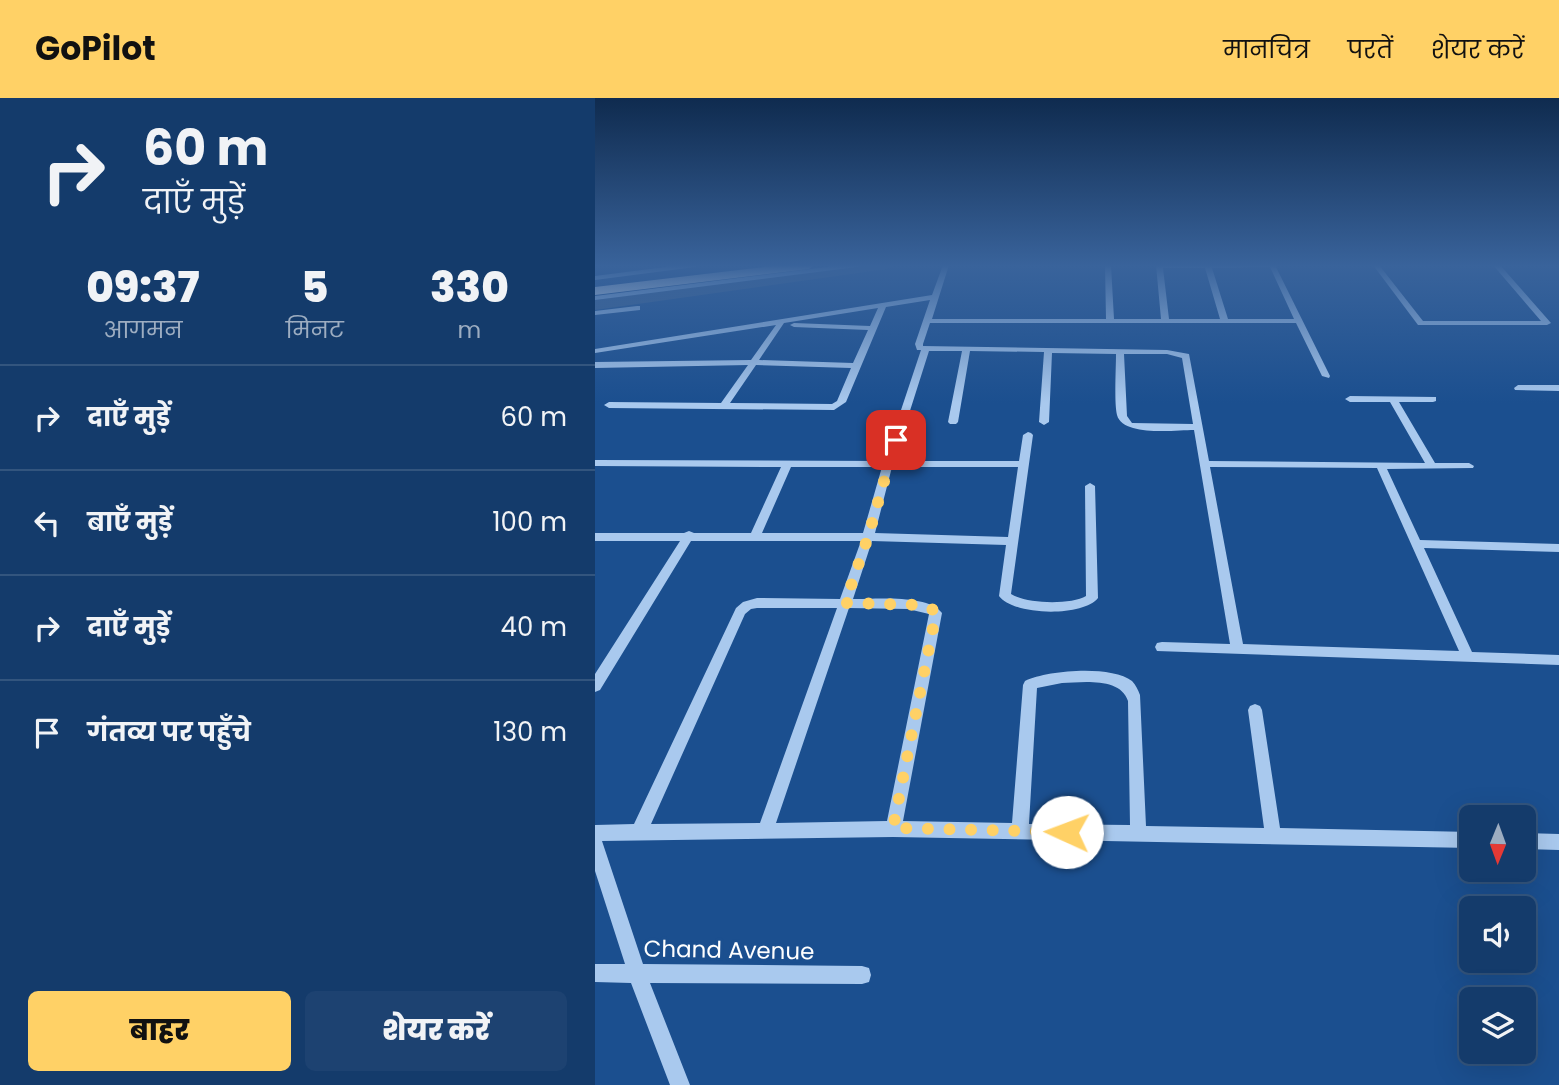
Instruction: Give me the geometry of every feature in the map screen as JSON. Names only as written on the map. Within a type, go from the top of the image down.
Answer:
[{"type":"street","points":[[595,313],[615,311]]},
{"type":"street","points":[[595,351],[849,311]]},
{"type":"street","points":[[609,405],[831,407],[841,402],[880,311]]},
{"type":"street","points":[[930,311],[919,344],[925,350],[1174,352],[1186,356],[1237,649]]},
{"type":"street","points":[[1110,311],[1110,321]]},
{"type":"street","points":[[1164,311],[1165,321]]},
{"type":"street","points":[[1222,311],[1225,321]]},
{"type":"street","points":[[1294,311],[1326,376]]},
{"type":"street","points":[[1412,311],[1421,323],[1548,323],[1537,311]]},
{"type":"street","points":[[926,321],[1299,321]]},
{"type":"street","points":[[781,323],[873,328]]},
{"type":"street","points":[[724,405],[781,323]]},
{"type":"street","points":[[766,829],[868,537],[888,463],[925,350]]},
{"type":"street","points":[[953,422],[966,350]]},
{"type":"street","points":[[1044,422],[1048,351]]},
{"type":"street","points":[[1120,351],[1122,416],[1125,422],[1137,427],[1198,427]]},
{"type":"street","points":[[595,365],[753,362],[855,366]]},
{"type":"street","points":[[1518,388],[1559,388]]},
{"type":"street","points":[[1350,399],[1433,399]]},
{"type":"street","points":[[1393,399],[1431,466]]},
{"type":"street","points":[[1028,435],[1005,596],[1010,601],[1023,604],[1074,605],[1088,602],[1092,598],[1090,486]]},
{"type":"street","points":[[755,536],[788,463]]},
{"type":"street","points":[[595,464],[1024,464]]},
{"type":"street","points":[[1204,464],[1469,466]]},
{"type":"street","points":[[1381,466],[1468,657]]},
{"type":"street","points":[[595,537],[689,535],[1014,541]]},
{"type":"street","points":[[595,687],[689,535]]},
{"type":"street","points":[[1416,544],[1559,548]]},
{"type":"street","points":[[639,832],[740,611],[747,605],[757,603],[921,605],[936,613],[893,828]]},
{"type":"street","points":[[1162,647],[1559,660]]},
{"type":"street","points":[[1020,831],[1030,685],[1045,679],[1099,678],[1123,683],[1132,689],[1135,701],[1139,834]]},
{"type":"street","points":[[1255,710],[1273,837]]},
{"type":"street","points":[[595,833],[893,828],[1459,840]]},
{"type":"street","points":[[1537,841],[1559,842]]},
{"type":"street","points":[[595,845],[637,973],[680,1085]]},
{"type":"street","name":"Chand Avenue","points":[[595,973],[862,975]]},
{"type":"route","points":[[896,440],[868,537],[845,603],[921,605],[936,613],[936,624],[893,828],[1067,832]]}]
